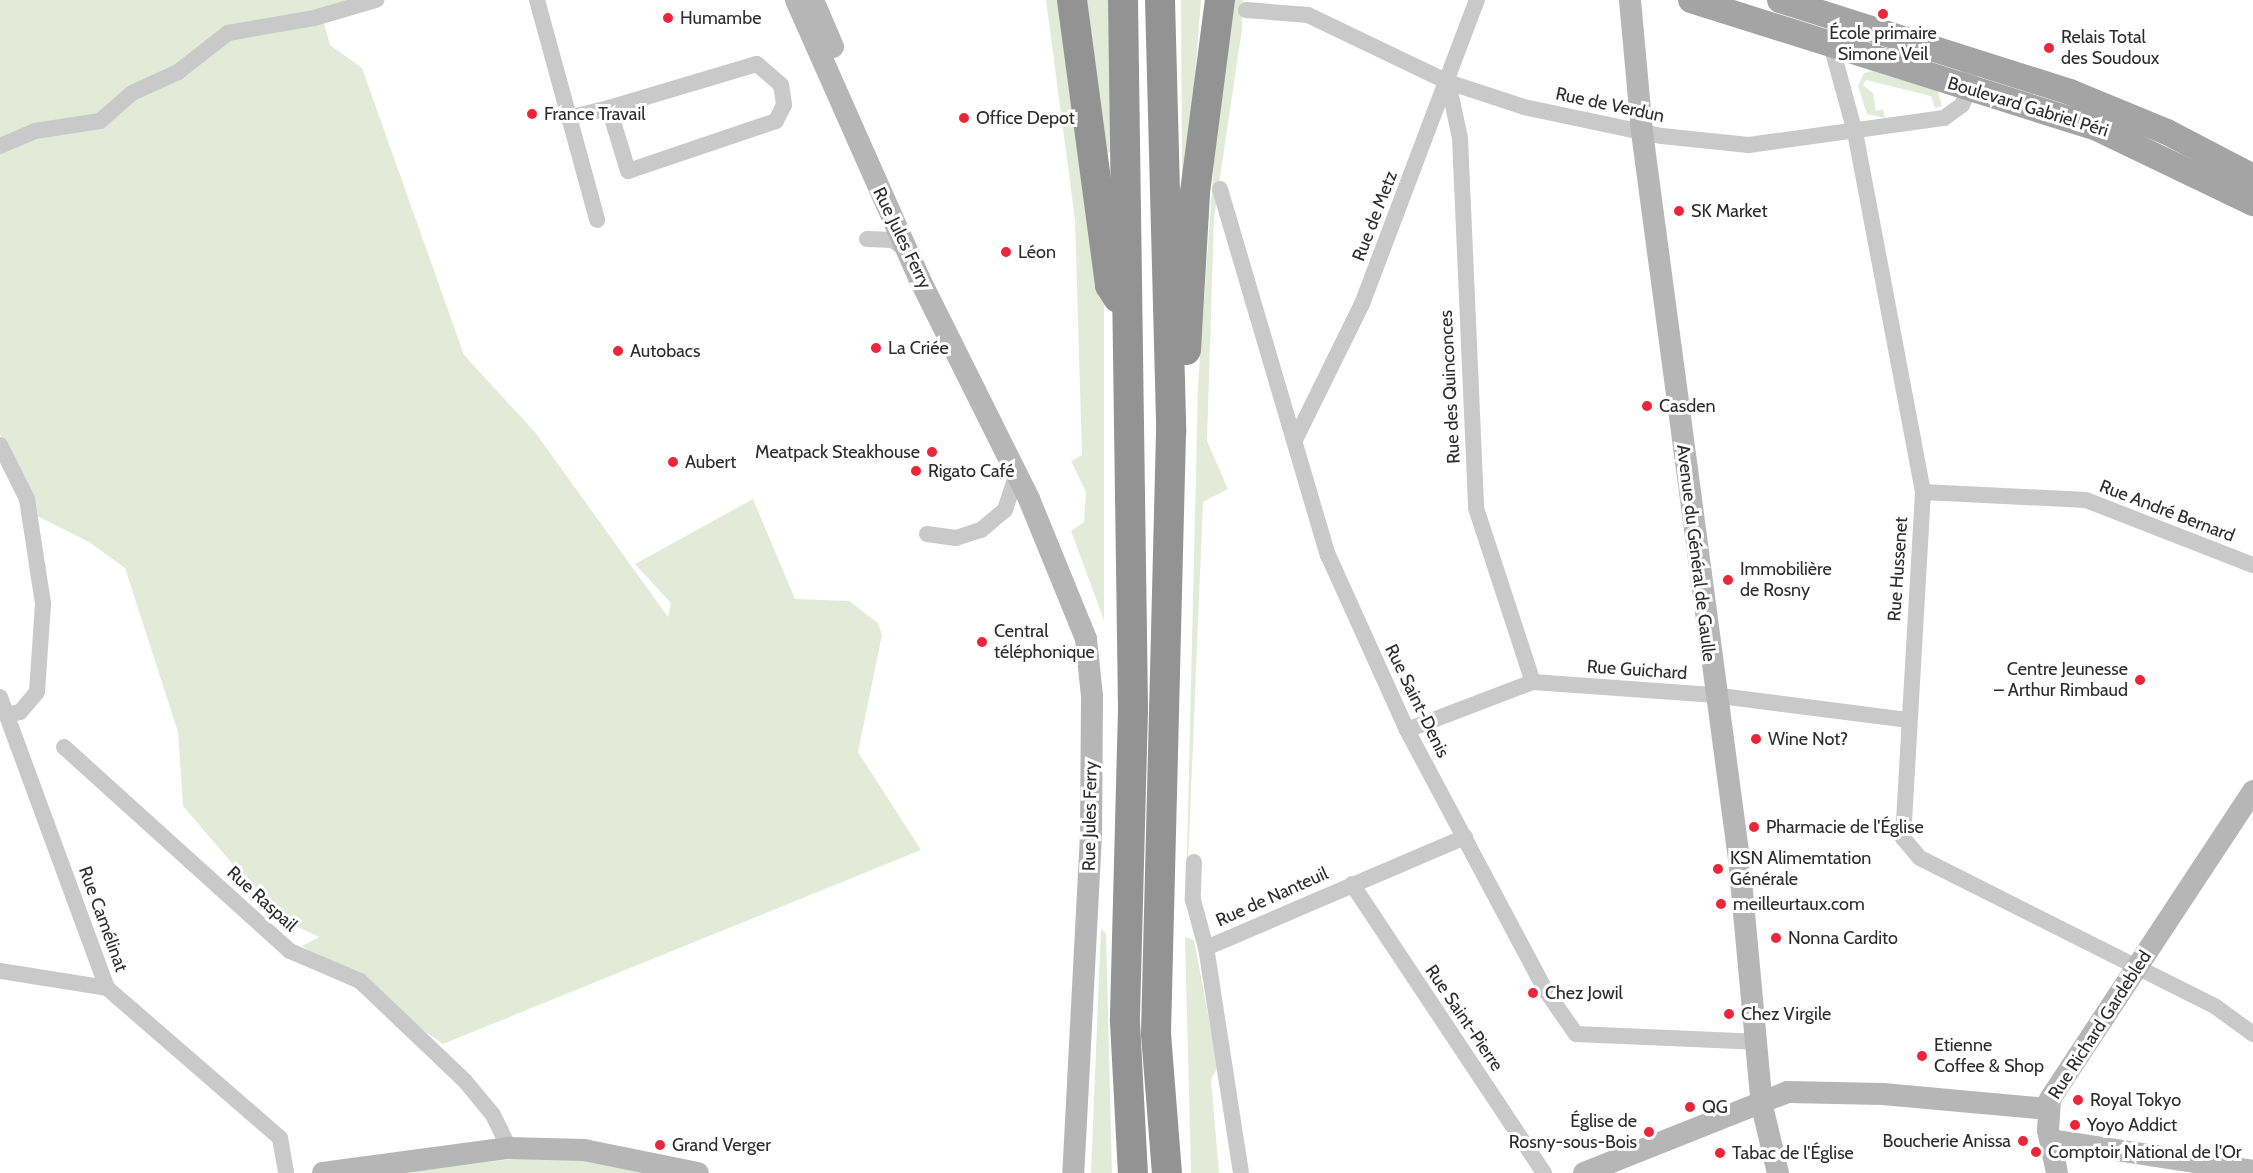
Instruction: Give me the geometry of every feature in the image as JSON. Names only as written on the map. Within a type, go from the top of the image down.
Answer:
[{"type":"highway","points":[[1072,0],[1110,285],[1129,315]]},
{"type":"highway","points":[[1124,0],[1133,710],[1125,1022],[1132,1173]]},
{"type":"highway","points":[[1160,0],[1172,432],[1156,1034],[1167,1173]]},
{"type":"highway","points":[[1172,432],[1188,342],[1195,192],[1213,35],[1211,0]]},
{"type":"highway","points":[[1213,35],[1233,5]]},
{"type":"main road","name":"Boulevard Gabriel Péri","points":[[1691,0],[2126,139],[2253,203]]},
{"type":"main road","name":"Boulevard Gabriel Péri","points":[[1780,0],[1819,7],[1969,61],[2120,111],[2253,177]]},
{"type":"street","points":[[0,146],[35,131],[100,122],[132,93],[178,72],[228,33],[314,18],[376,0]]},
{"type":"street","points":[[537,0],[597,220]]},
{"type":"street","name":"Rue Jules Ferry","points":[[796,0],[889,213],[1017,472],[1080,619],[1092,696],[1091,835],[1073,1173]]},
{"type":"street","name":"Rue Jules Ferry","points":[[813,0],[1010,444],[1017,472]]},
{"type":"street","name":"Rue de Metz","points":[[1295,440],[1362,304],[1448,82],[1477,0]]},
{"type":"street","name":"Avenue du Général de Gaulle","points":[[1630,0],[1642,132],[1713,695],[1739,859],[1762,1106],[1778,1173]]},
{"type":"street","name":"Rue de Verdun","points":[[1233,5],[1308,15],[1448,82],[1524,107],[1642,132],[1749,145],[1944,118],[1962,105],[1969,89]]},
{"type":"street","name":"Rue Hussenet","points":[[1831,45],[1855,132],[1923,492],[1907,720],[1903,838],[1920,858],[2134,970],[2216,1007],[2253,1034]]},
{"type":"street","points":[[1969,61],[1969,89]]},
{"type":"street","points":[[568,118],[757,64],[781,85],[784,105],[776,121],[628,171],[609,108]]},
{"type":"street","name":"Rue des Quinconces","points":[[1448,82],[1460,138],[1476,508],[1533,682]]},
{"type":"street","name":"Rue Saint-Denis","points":[[1220,189],[1328,555],[1407,730],[1546,991],[1576,1034],[1756,1042]]},
{"type":"street","points":[[889,213],[890,224],[867,239],[893,240],[906,250]]},
{"type":"street","points":[[0,445],[27,499],[44,604],[37,692],[20,712],[6,715]]},
{"type":"street","points":[[927,534],[956,538],[981,530],[1005,510],[1017,472]]},
{"type":"street","name":"Rue André Bernard","points":[[1923,492],[2086,500],[2253,565]]},
{"type":"street","name":"Rue Guichard","points":[[1407,730],[1533,682],[1713,695],[1907,720]]},
{"type":"street","name":"Rue Camélinat","points":[[0,697],[107,988],[280,1138],[286,1173]]},
{"type":"street","name":"Rue Raspail","points":[[64,747],[290,951],[360,981],[465,1081],[493,1115],[509,1148]]},
{"type":"street","name":"Rue Richard Gardebled","points":[[1584,1173],[1762,1106],[1788,1092],[1827,1092],[2047,1108],[2134,970],[2253,791]]},
{"type":"street","name":"Rue de Nanteuil","points":[[1241,1173],[1206,948],[1465,837]]},
{"type":"street","points":[[1194,862],[1193,900],[1206,948]]},
{"type":"street","name":"Rue Saint-Pierre","points":[[1352,884],[1544,1173]]},
{"type":"street","points":[[0,971],[107,988]]},
{"type":"street","points":[[2047,1108],[2057,1173]]},
{"type":"street","points":[[2051,1140],[2253,1171]]},
{"type":"street","points":[[323,1173],[353,1171],[509,1148],[584,1150],[698,1173]]},
{"type":"green space","points":[[0,0],[354,0],[320,9],[330,45],[362,68],[464,355],[535,432],[668,617],[671,603],[635,564],[753,499],[795,599],[849,601],[878,623],[882,635],[858,752],[921,850],[443,1044],[302,946],[319,937],[289,923],[265,902],[183,806],[178,732],[125,568],[89,542],[35,515],[0,434]]},
{"type":"green space","points":[[1046,0],[1060,0],[1104,291],[1104,620],[1071,531],[1084,522],[1086,492],[1071,461],[1082,455],[1075,220]]},
{"type":"green space","points":[[1083,0],[1108,0],[1113,152],[1105,153]]},
{"type":"green space","points":[[1181,0],[1201,0],[1188,167],[1182,174]]},
{"type":"green space","points":[[1234,0],[1243,0],[1242,29],[1214,218],[1207,441],[1228,489],[1203,502],[1185,936],[1198,386],[1217,118]]},
{"type":"green space","points":[[1873,71],[1938,91],[1942,106],[1935,108],[1931,96],[1866,80],[1863,85],[1873,93],[1876,111],[1883,109],[1885,118],[1867,114],[1858,86],[1864,73]]},
{"type":"green space","points":[[1101,928],[1106,934],[1112,1173],[1091,1173]]},
{"type":"green space","points":[[1185,937],[1194,940],[1218,1067],[1211,1079],[1219,1173],[1191,1173]]},
{"type":"green space","points":[[584,1150],[649,1173],[399,1173]]},
{"type":"place","name":"École primaire Simone Veil","points":[[1883,14]]},
{"type":"place","name":"Humambe","points":[[668,18]]},
{"type":"place","name":"Relais Total des Soudoux","points":[[2049,48]]},
{"type":"place","name":"France Travail","points":[[532,114]]},
{"type":"place","name":"Office Depot","points":[[964,118]]},
{"type":"place","name":"SK Market","points":[[1679,211]]},
{"type":"place","name":"Léon","points":[[1006,252]]},
{"type":"place","name":"La Criée","points":[[876,348]]},
{"type":"place","name":"Autobacs","points":[[618,351]]},
{"type":"place","name":"Casden","points":[[1647,406]]},
{"type":"place","name":"Meatpack Steakhouse","points":[[932,452]]},
{"type":"place","name":"Aubert","points":[[673,462]]},
{"type":"place","name":"Rigato Café","points":[[916,471]]},
{"type":"place","name":"Immobilière de Rosny","points":[[1728,580]]},
{"type":"place","name":"Central téléphonique","points":[[982,642]]},
{"type":"place","name":"Centre Jeunesse – Arthur Rimbaud","points":[[2140,680]]},
{"type":"place","name":"Wine Not?","points":[[1756,739]]},
{"type":"place","name":"Pharmacie de l'Église","points":[[1754,827]]},
{"type":"place","name":"KSN Alimemtation Générale","points":[[1718,869]]},
{"type":"place","name":"meilleurtaux.com","points":[[1721,904]]},
{"type":"place","name":"Nonna Cardito","points":[[1776,938]]},
{"type":"place","name":"Chez Jowil","points":[[1533,993]]},
{"type":"place","name":"Chez Virgile","points":[[1729,1014]]},
{"type":"place","name":"Etienne Coffee & Shop","points":[[1922,1056]]},
{"type":"place","name":"Royal Tokyo","points":[[2078,1100]]},
{"type":"place","name":"QG","points":[[1690,1107]]},
{"type":"place","name":"Yoyo Addict","points":[[2075,1125]]},
{"type":"place","name":"Église de Rosny-sous-Bois","points":[[1649,1132]]},
{"type":"place","name":"Boucherie Anissa","points":[[2023,1141]]},
{"type":"place","name":"Grand Verger","points":[[660,1145]]},
{"type":"place","name":"Comptoir National de l'Or","points":[[2036,1152]]},
{"type":"place","name":"Tabac de l'Église","points":[[1720,1153]]}]
